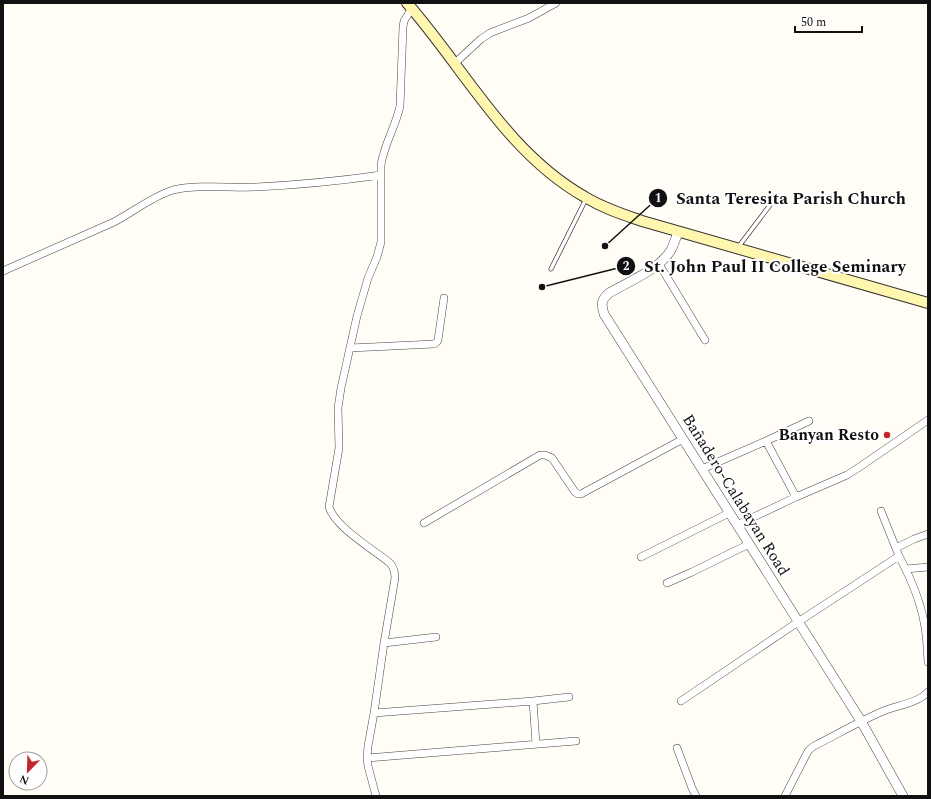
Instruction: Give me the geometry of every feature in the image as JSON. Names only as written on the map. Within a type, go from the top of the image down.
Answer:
[{"type":"main road","points":[[409,6],[426,26],[496,119],[514,140],[551,174],[586,198],[617,212],[678,232],[928,303]]},
{"type":"street","points":[[454,64],[481,39],[490,33],[529,18],[556,3]]},
{"type":"street","points":[[376,796],[368,766],[368,746],[395,573],[394,568],[390,563],[355,537],[334,518],[329,507],[340,448],[338,408],[341,388],[357,316],[366,284],[379,249],[381,235],[381,164],[383,154],[398,117],[400,106],[402,27],[409,6]]},
{"type":"street","points":[[3,271],[114,222],[158,196],[173,190],[189,187],[255,187],[381,175]]},
{"type":"street","name":"Bañadero-Calabayan Road","points":[[678,232],[671,251],[666,258],[650,270],[605,296],[602,302],[604,314],[861,721],[903,796]]},
{"type":"street","points":[[659,264],[705,340]]},
{"type":"street","points":[[350,348],[434,344],[438,340],[444,298]]},
{"type":"street","points":[[737,526],[852,472],[928,420]]},
{"type":"street","points":[[702,469],[809,421]]},
{"type":"street","points":[[424,523],[540,455],[545,455],[552,458],[575,492],[581,494],[683,439]]},
{"type":"street","points":[[766,441],[796,497]]},
{"type":"street","points":[[882,511],[899,556],[906,569],[924,620],[927,637],[928,662]]},
{"type":"street","points":[[641,557],[729,513]]},
{"type":"street","points":[[896,548],[914,538],[928,534]]},
{"type":"street","points":[[666,583],[749,544]]},
{"type":"street","points":[[681,701],[899,556]]},
{"type":"street","points":[[906,569],[928,567]]},
{"type":"street","points":[[384,643],[436,637]]},
{"type":"street","points":[[786,796],[809,750],[814,746],[861,721],[886,710],[918,699],[928,692]]},
{"type":"street","points":[[374,713],[569,697]]},
{"type":"street","points":[[533,701],[536,744]]},
{"type":"street","points":[[367,758],[576,741]]},
{"type":"street","points":[[677,748],[696,796]]},
{"type":"lane","points":[[737,249],[777,196]]},
{"type":"lane","points":[[551,269],[586,198]]},
{"type":"place","name":"Santa Teresita Parish Church","points":[[605,246]]},
{"type":"place","name":"St. John Paul II College Seminary","points":[[542,287]]},
{"type":"place","name":"Banyan Resto","points":[[887,435]]}]
